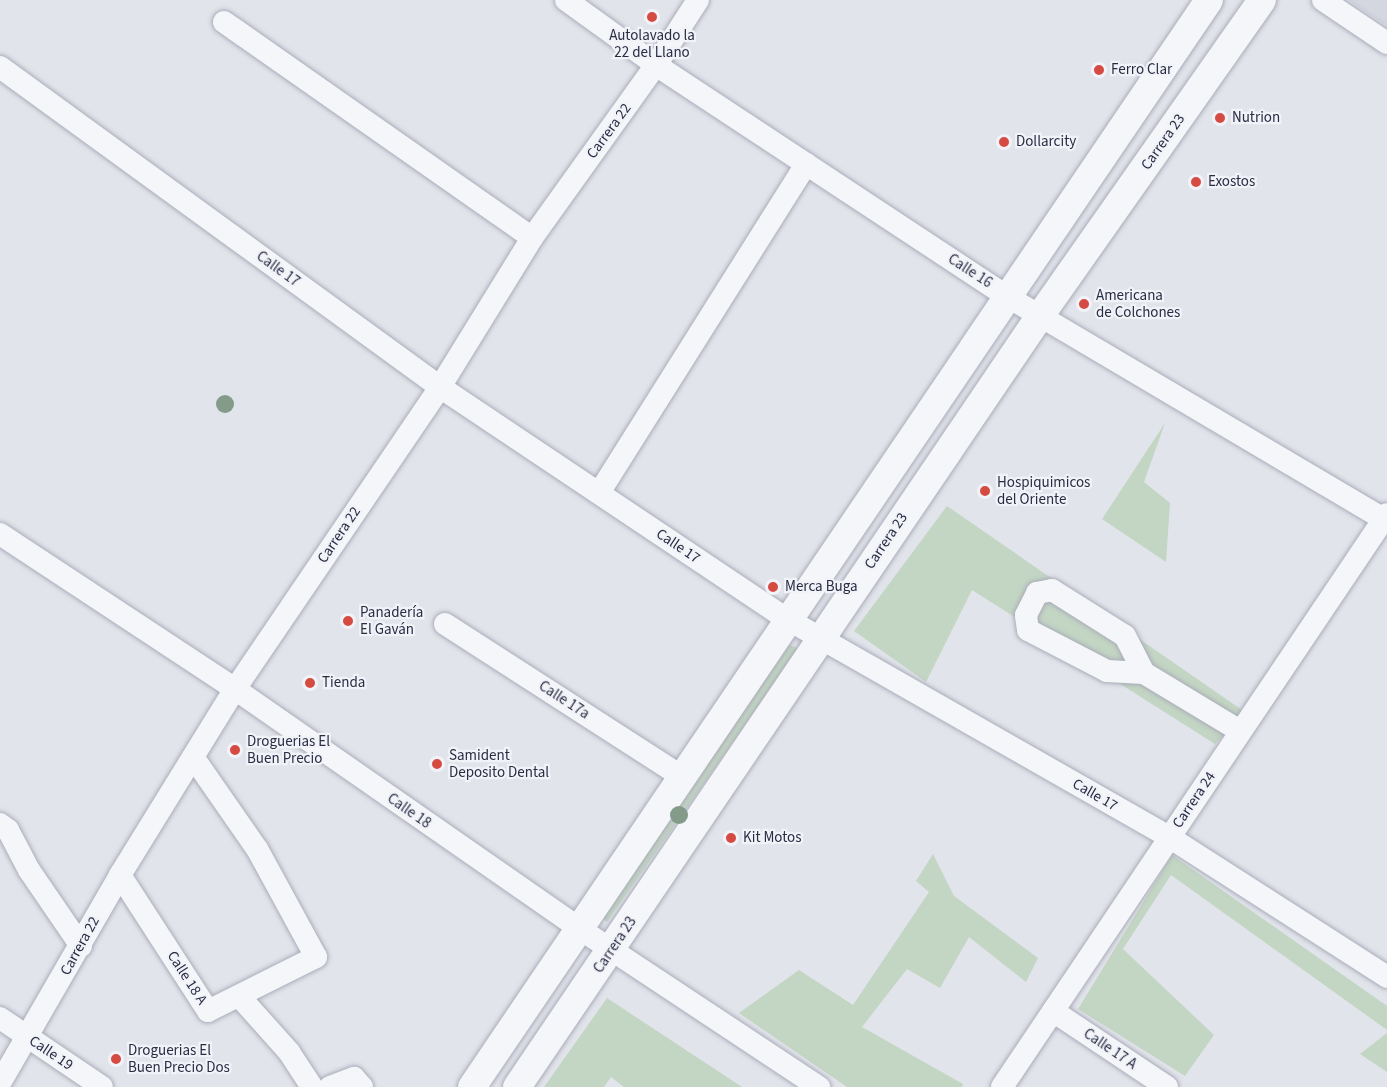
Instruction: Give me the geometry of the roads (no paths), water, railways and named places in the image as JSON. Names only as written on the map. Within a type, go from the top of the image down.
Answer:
[{"type":"street","name":"Calle 16","points":[[566,0],[656,65],[1008,297],[1386,518]]},
{"type":"street","name":"Carrera 22","points":[[0,1083],[29,1038],[120,874],[235,689],[440,387],[532,238],[656,65],[698,0]]},
{"type":"street","points":[[472,1087],[787,619],[1209,0]]},
{"type":"street","name":"Carrera 23","points":[[517,1087],[1040,316],[1262,0]]},
{"type":"street","points":[[1323,0],[1387,43]]},
{"type":"street","points":[[224,22],[532,238]]},
{"type":"street","name":"Calle 17","points":[[0,67],[440,387],[787,619],[1169,837],[1387,977]]},
{"type":"street","points":[[599,493],[806,164]]},
{"type":"street","name":"Carrera 24","points":[[1002,1087],[1240,731],[1386,518]]},
{"type":"street","name":"Calle 18","points":[[0,534],[235,689],[611,951],[819,1087]]},
{"type":"street","points":[[1144,673],[1125,636],[1052,590],[1037,593],[1026,615],[1029,630],[1107,671],[1144,673],[1240,731]]},
{"type":"street","name":"Calle 17a","points":[[446,624],[682,777]]},
{"type":"street","name":"Calle 18 A","points":[[120,874],[208,1011],[316,957],[257,849],[193,757]]},
{"type":"street","points":[[0,824],[8,830],[29,870],[81,945]]},
{"type":"street","points":[[239,996],[289,1052],[312,1087]]},
{"type":"street","name":"Calle 17 A","points":[[1053,1011],[1167,1087]]},
{"type":"street","name":"Calle 19","points":[[0,1018],[102,1087]]},
{"type":"street","points":[[330,1087],[347,1078],[354,1078],[362,1087]]},
{"type":"place","name":"Autolavado la 22 del Llano","points":[[652,17]]},
{"type":"place","name":"Ferro Clar","points":[[1099,70]]},
{"type":"place","name":"Nutrion","points":[[1220,118]]},
{"type":"place","name":"Dollarcity","points":[[1004,142]]},
{"type":"place","name":"Exostos","points":[[1196,182]]},
{"type":"place","name":"Americana de Colchones","points":[[1084,304]]},
{"type":"place","name":"Hospiquimicos del Oriente","points":[[985,491]]},
{"type":"place","name":"Merca Buga","points":[[773,587]]},
{"type":"place","name":"Panadería El Gaván","points":[[348,621]]},
{"type":"place","name":"Tienda","points":[[310,683]]},
{"type":"place","name":"Droguerias El Buen Precio","points":[[235,750]]},
{"type":"place","name":"Samident Deposito Dental","points":[[437,764]]},
{"type":"place","name":"Kit Motos","points":[[731,838]]},
{"type":"place","name":"Droguerias El Buen Precio Dos","points":[[116,1059]]}]
